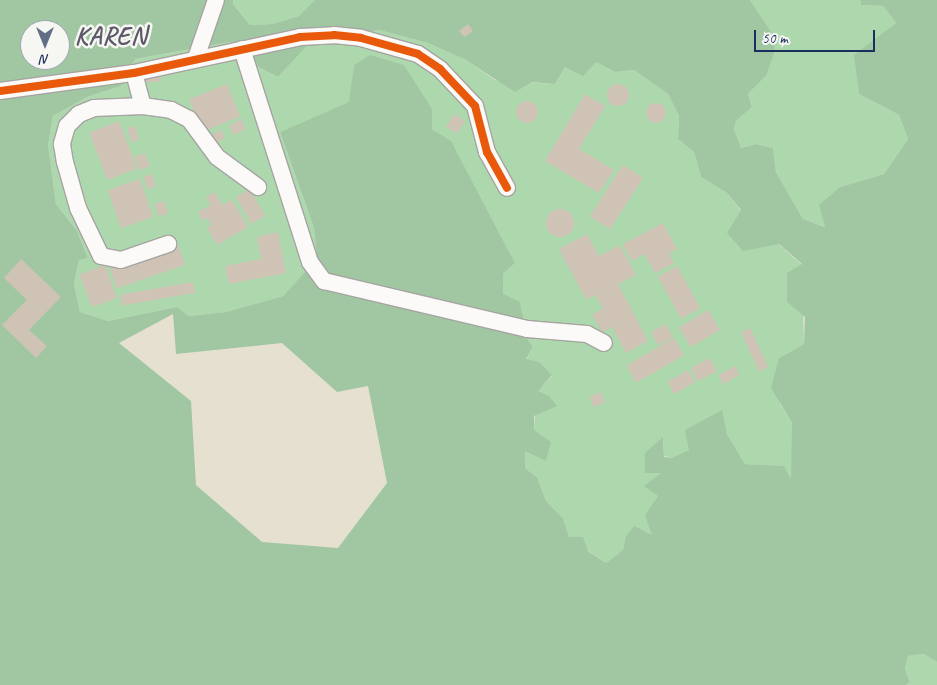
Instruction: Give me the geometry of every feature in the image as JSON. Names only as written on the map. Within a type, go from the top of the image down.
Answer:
[{"type":"street","points":[[196,58],[216,0]]},
{"type":"street","points":[[0,91],[134,73],[196,58],[300,37],[334,35],[391,44],[418,54],[440,69],[475,106],[487,152],[507,188]]},
{"type":"street","points":[[242,49],[310,262],[324,281],[527,329],[587,334],[604,343]]},
{"type":"street","points":[[134,73],[143,106]]},
{"type":"street","points":[[168,244],[121,260],[101,256],[78,208],[62,144],[67,126],[79,114],[94,108],[143,106],[172,110],[189,119],[218,157],[258,187]]},
{"type":"green space","points":[[0,0],[233,0],[233,4],[250,25],[272,24],[299,16],[315,0],[750,0],[770,30],[775,50],[766,76],[748,94],[752,107],[736,121],[734,129],[741,148],[756,144],[773,148],[776,172],[803,219],[825,227],[819,205],[840,187],[884,174],[908,139],[899,115],[859,94],[854,55],[896,23],[883,6],[861,5],[860,0],[937,0],[937,662],[924,654],[908,656],[905,669],[910,682],[906,685],[0,685]],"holes":[[[379,30],[428,43],[464,59],[515,92],[532,82],[555,84],[565,67],[583,76],[596,62],[615,72],[634,70],[668,94],[679,116],[678,139],[694,152],[701,177],[727,193],[741,210],[727,233],[743,251],[779,244],[802,264],[787,273],[787,302],[805,317],[804,344],[779,358],[771,388],[792,423],[791,479],[784,466],[745,464],[727,434],[722,410],[685,430],[689,450],[671,458],[664,457],[663,437],[645,453],[645,473],[661,473],[644,486],[658,496],[645,515],[652,535],[634,526],[625,538],[623,550],[606,563],[588,551],[583,537],[569,537],[563,518],[546,501],[537,477],[525,468],[525,451],[546,461],[551,442],[534,430],[534,416],[557,406],[549,396],[538,391],[552,375],[539,362],[526,359],[533,347],[528,340],[520,302],[503,294],[503,274],[515,263],[451,141],[432,129],[432,109],[404,65],[370,55],[354,65],[349,102],[280,132],[314,228],[317,259],[283,296],[226,312],[189,316],[177,307],[108,321],[80,312],[74,284],[79,260],[88,258],[77,231],[56,204],[48,145],[53,116],[87,97],[121,86],[135,59],[230,42],[255,65],[278,77],[308,45]],[[173,314],[176,354],[282,343],[337,392],[368,386],[387,483],[338,548],[262,542],[196,485],[191,401],[119,343]]]},
{"type":"green space","points":[[233,0],[315,0],[317,2],[299,16],[272,24],[250,25],[233,4]]},
{"type":"green space","points":[[750,0],[860,0],[861,5],[883,6],[896,23],[855,55],[859,94],[899,115],[908,139],[884,174],[840,187],[826,227],[803,219],[776,172],[773,148],[756,144],[741,148],[734,129],[736,121],[752,107],[748,94],[766,76],[770,30]]},
{"type":"green space","points":[[379,30],[428,43],[464,59],[495,80],[555,84],[565,67],[596,62],[615,72],[634,70],[668,94],[679,116],[678,139],[694,152],[701,177],[727,193],[741,211],[802,265],[804,344],[779,358],[780,404],[792,423],[794,456],[791,480],[783,466],[745,464],[727,434],[721,411],[689,450],[671,458],[664,456],[663,437],[662,472],[652,536],[625,538],[623,550],[606,563],[569,537],[563,518],[546,501],[537,477],[525,468],[525,450],[534,430],[537,391],[552,376],[526,360],[533,347],[528,340],[520,302],[503,295],[503,274],[515,263],[451,142],[432,129],[432,109],[354,65],[350,102],[280,132],[314,228],[317,260],[283,296],[226,312],[189,316],[177,307],[108,321],[80,312],[74,284],[79,260],[88,258],[77,231],[56,204],[48,145],[53,116],[87,97],[121,86],[135,59],[230,42],[255,65],[278,77],[308,45]]},
{"type":"green space","points":[[924,654],[937,662],[937,685],[906,685],[910,682],[905,669],[908,656]]},
{"type":"building","points":[[468,24],[473,31],[464,37],[459,31]]},
{"type":"building","points":[[160,73],[161,81],[141,83],[140,75]]},
{"type":"building","points":[[227,84],[240,116],[202,132],[189,99]]},
{"type":"building","points":[[618,84],[626,87],[629,95],[626,103],[618,106],[610,103],[607,95],[610,87]]},
{"type":"building","points":[[585,94],[605,106],[579,149],[614,170],[599,193],[545,161]]},
{"type":"building","points":[[527,101],[535,104],[538,112],[535,120],[527,123],[519,120],[516,112],[519,104]]},
{"type":"building","points":[[656,103],[663,106],[666,113],[663,120],[656,123],[649,120],[646,113],[649,106]]},
{"type":"building","points":[[454,114],[465,121],[457,134],[446,127]]},
{"type":"building","points":[[241,119],[246,129],[233,135],[229,126]]},
{"type":"building","points":[[119,121],[137,169],[107,180],[89,132]]},
{"type":"building","points":[[135,126],[139,139],[131,142],[127,128]]},
{"type":"building","points":[[221,130],[225,138],[211,145],[207,137]]},
{"type":"building","points":[[145,153],[150,166],[140,170],[135,157]]},
{"type":"building","points":[[623,165],[643,178],[610,229],[590,216]]},
{"type":"building","points":[[152,174],[156,186],[147,189],[143,177]]},
{"type":"building","points":[[140,179],[153,217],[121,228],[108,190]]},
{"type":"building","points":[[250,189],[265,216],[251,224],[236,197]]},
{"type":"building","points":[[215,192],[222,205],[232,200],[248,227],[217,245],[207,228],[212,225],[207,218],[203,221],[198,212],[211,205],[206,197]]},
{"type":"building","points":[[164,201],[168,213],[159,216],[154,204]]},
{"type":"building","points":[[560,209],[570,213],[574,223],[570,233],[560,237],[550,233],[546,223],[550,213]]},
{"type":"building","points":[[663,223],[677,249],[669,254],[674,263],[655,273],[644,254],[632,261],[623,244]]},
{"type":"building","points":[[278,232],[286,273],[229,284],[225,266],[261,259],[257,237]]},
{"type":"building","points":[[587,234],[599,256],[620,245],[636,275],[618,284],[648,341],[626,353],[612,327],[602,332],[592,314],[603,309],[595,295],[586,300],[559,249]]},
{"type":"building","points":[[178,245],[185,265],[117,288],[110,268]]},
{"type":"building","points":[[21,259],[61,297],[29,330],[47,346],[36,358],[2,325],[27,300],[4,278]]},
{"type":"building","points":[[105,265],[117,298],[92,307],[80,274]]},
{"type":"building","points":[[677,266],[700,308],[681,319],[658,277]]},
{"type":"building","points":[[193,282],[195,293],[122,306],[120,295]]},
{"type":"building","points":[[708,310],[720,330],[691,347],[679,328]]},
{"type":"building","points":[[666,324],[673,337],[658,345],[651,332]]},
{"type":"building","points":[[750,328],[768,367],[759,371],[741,332]]},
{"type":"building","points":[[674,338],[684,355],[636,383],[626,366]]},
{"type":"building","points":[[710,358],[717,371],[698,382],[691,368]]},
{"type":"building","points":[[735,366],[740,375],[723,384],[718,375]]},
{"type":"building","points":[[688,370],[695,382],[674,394],[667,382]]},
{"type":"building","points":[[600,392],[605,402],[594,407],[589,397]]},
{"type":"cycle path","points":[[0,91],[134,73],[300,37],[334,35],[361,38],[418,54],[440,69],[475,106],[487,152],[507,188]]},
{"type":"district","name":"KAREN","points":[[111,36]]}]
